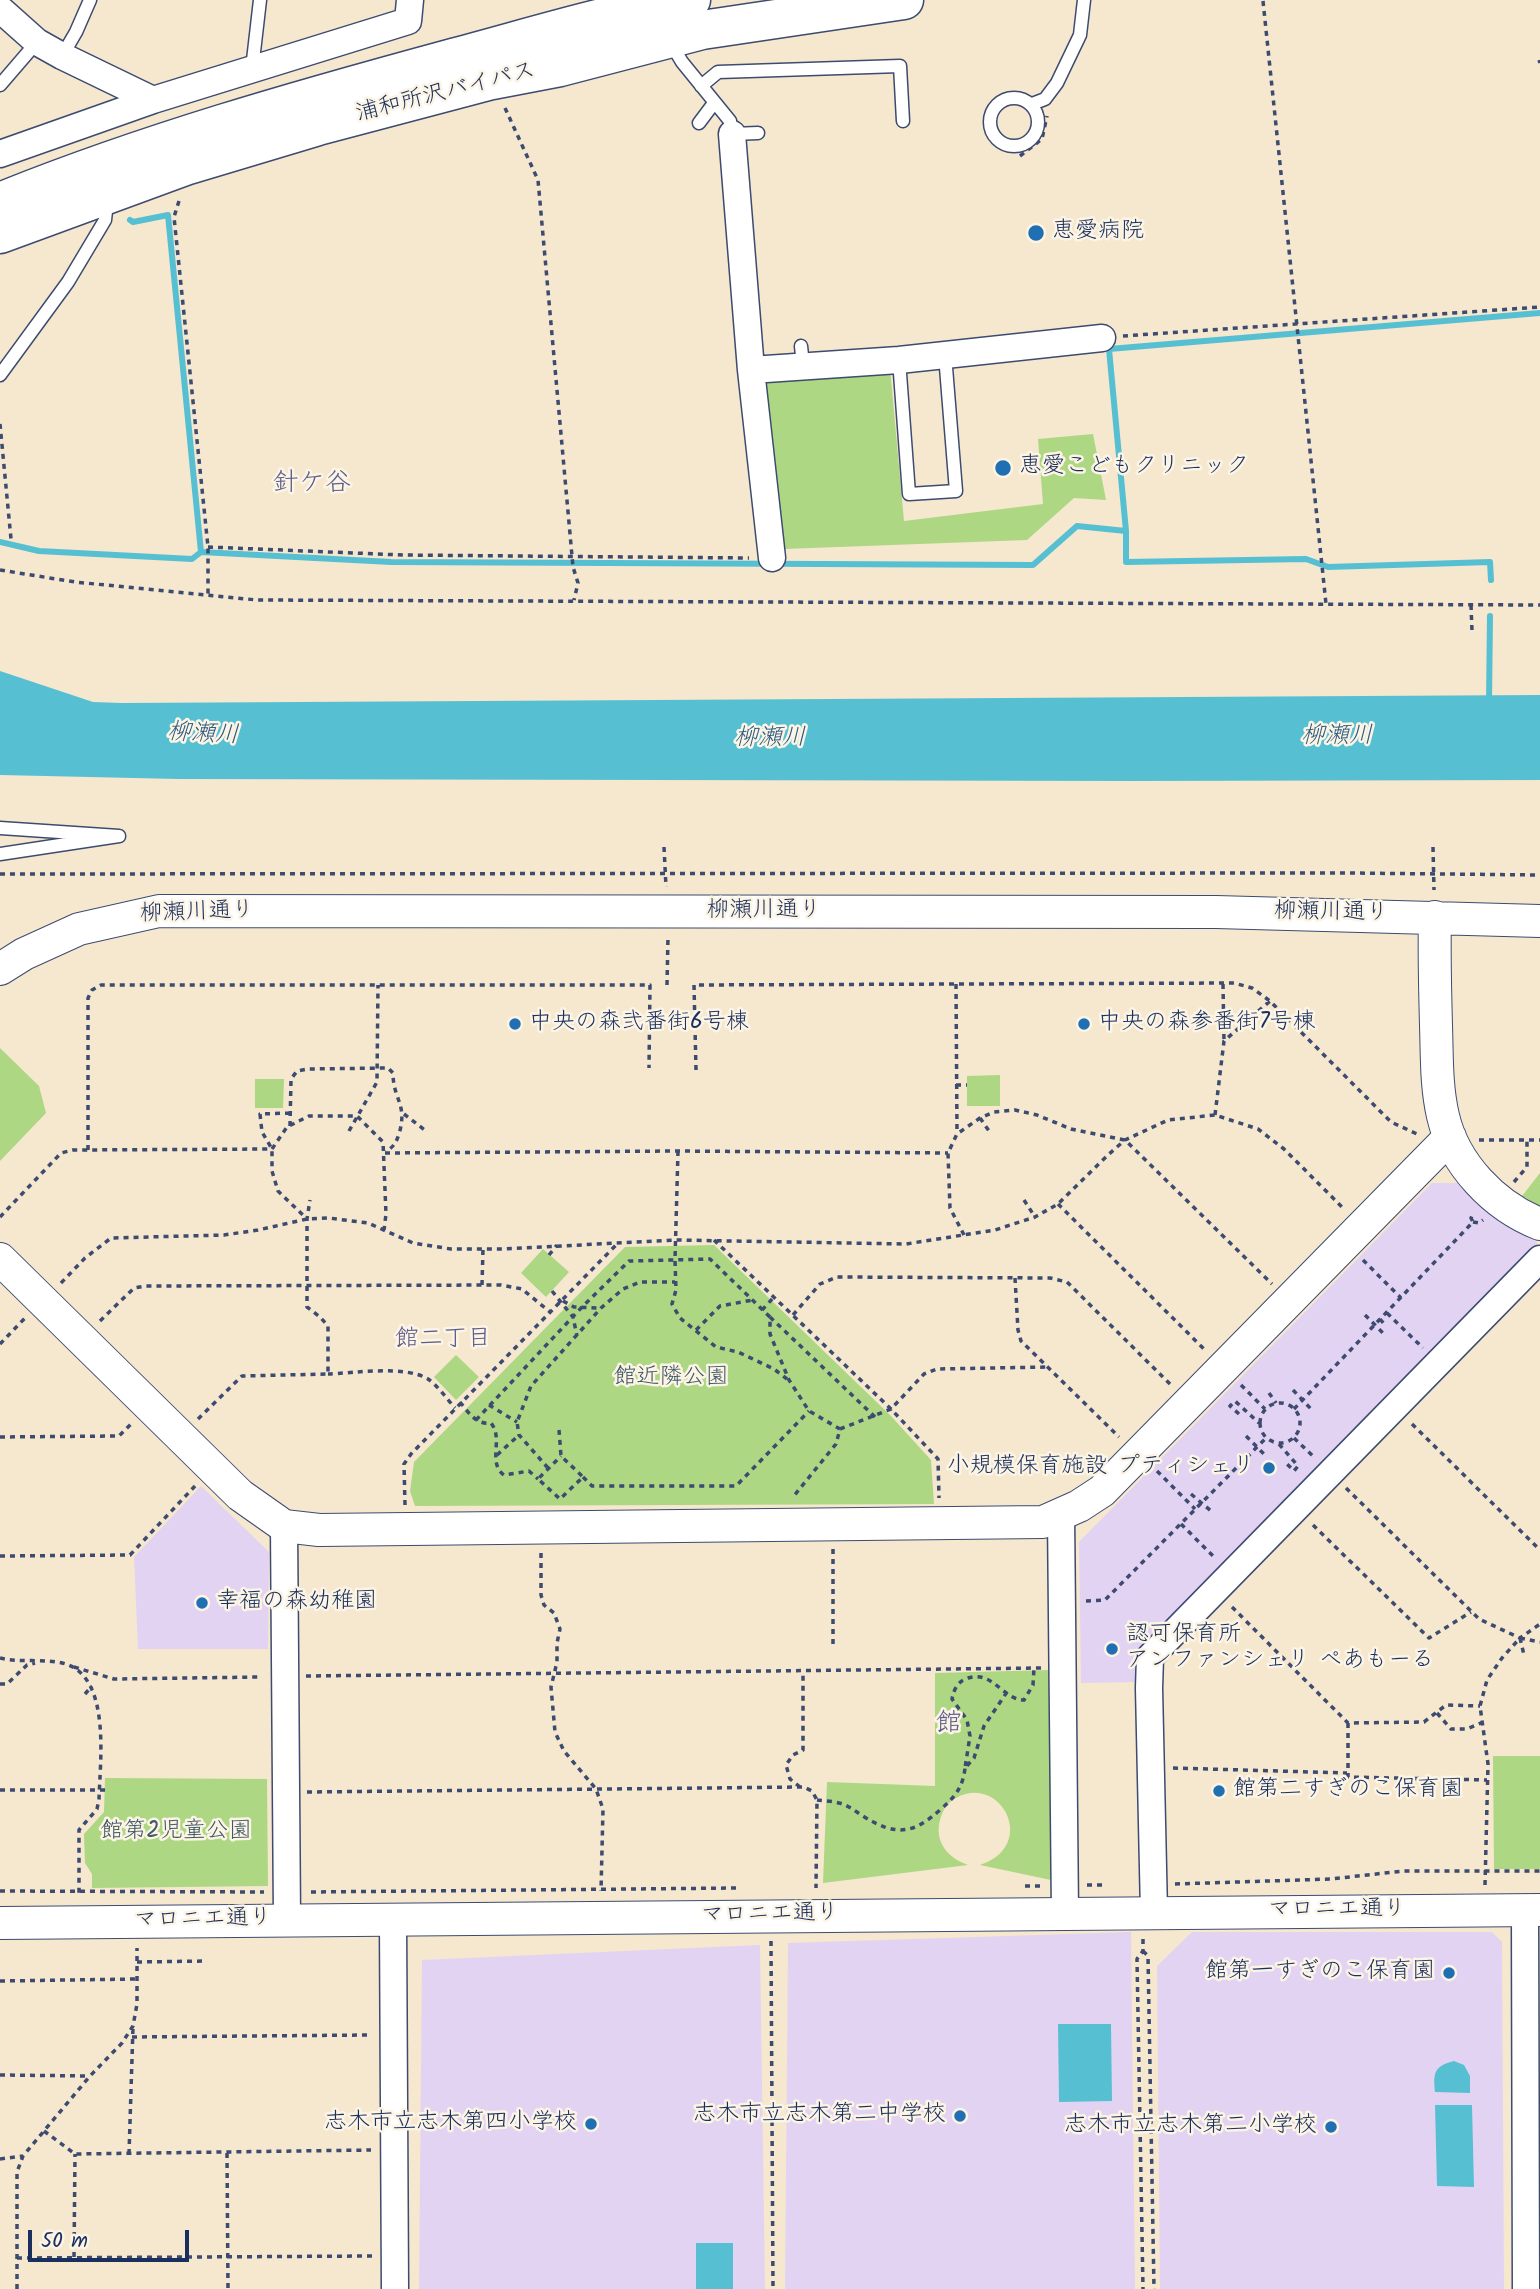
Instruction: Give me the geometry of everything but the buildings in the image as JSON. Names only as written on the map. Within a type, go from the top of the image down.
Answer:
[{"type":"highway","name":"浦和所沢バイパス","points":[[0,234],[108,195],[189,150],[311,96],[670,11],[715,28],[904,0]]},
{"type":"highway","name":"浦和所沢バイパス","points":[[0,202],[51,181],[318,125],[492,80],[560,67],[670,11]]},
{"type":"street","points":[[0,154],[163,96],[408,20],[410,0]]},
{"type":"street","points":[[0,9],[37,42],[62,56],[163,96],[189,150]]},
{"type":"street","points":[[732,134],[751,370],[772,558]]},
{"type":"street","points":[[751,370],[802,356],[899,360],[1102,338]]},
{"type":"street","points":[[1434,905],[1437,1081],[1444,1119],[1460,1138],[1466,1165],[1486,1189],[1520,1214],[1540,1224]]},
{"type":"street","name":"柳瀬川通り","points":[[0,969],[24,954],[79,929],[159,911],[1216,912],[1434,905],[1540,921]]},
{"type":"street","points":[[0,1259],[240,1495],[285,1526],[318,1530],[1033,1523],[1061,1515],[1101,1490],[1460,1138]]},
{"type":"street","points":[[1149,1921],[1152,1872],[1150,1657],[1537,1267]]},
{"type":"street","points":[[1061,1515],[1065,1914]]},
{"type":"street","points":[[285,1526],[287,1920]]},
{"type":"street","points":[[1527,2289],[1532,1910]]},
{"type":"street","name":"マロニエ通り","points":[[0,1923],[1065,1914],[1149,1921],[1532,1910]]},
{"type":"street","points":[[393,1920],[395,2289]]},
{"type":"lane","points":[[62,56],[90,0]]},
{"type":"lane","points":[[252,70],[260,0]]},
{"type":"lane","points":[[1032,104],[1045,99],[1057,83],[1080,35],[1084,0]]},
{"type":"lane","points":[[670,11],[682,62],[730,121],[732,134],[758,133]]},
{"type":"lane","points":[[0,85],[37,42]]},
{"type":"lane","points":[[701,86],[718,72],[900,66],[906,121]]},
{"type":"lane","points":[[699,123],[715,103]]},
{"type":"lane","points":[[0,375],[68,282],[106,220],[108,195]]},
{"type":"lane","points":[[899,360],[909,494],[956,491],[945,355]]},
{"type":"lane","points":[[0,828],[118,836],[0,854]]},
{"type":"path","points":[[1263,1],[1326,604]]},
{"type":"path","points":[[492,80],[538,180],[572,567],[578,583],[574,600]]},
{"type":"path","points":[[189,150],[174,217],[209,548],[208,595]]},
{"type":"path","points":[[1102,338],[1540,307]]},
{"type":"path","points":[[0,424],[10,539]]},
{"type":"path","points":[[209,548],[572,559],[772,558]]},
{"type":"path","points":[[0,570],[75,582],[257,600],[1540,605]]},
{"type":"path","points":[[1471,605],[1472,631]]},
{"type":"path","points":[[664,847],[666,874]]},
{"type":"path","points":[[1433,847],[1434,905]]},
{"type":"path","points":[[0,874],[1540,875]]},
{"type":"path","points":[[667,985],[668,927]]},
{"type":"path","points":[[1215,1115],[1224,1041],[1223,983]]},
{"type":"path","points":[[696,1070],[694,985],[1234,983],[1252,988],[1270,1000],[1391,1122],[1417,1134]]},
{"type":"path","points":[[956,984],[957,1134],[948,1153],[950,1208],[964,1235]]},
{"type":"path","points":[[88,1150],[88,998],[92,990],[102,985],[650,985],[649,1068]]},
{"type":"path","points":[[349,1130],[377,1082],[378,985]]},
{"type":"path","points":[[1224,1041],[1270,1000]]},
{"type":"path","points":[[290,1126],[291,1079],[297,1071],[388,1068],[393,1073],[393,1084],[404,1114],[426,1132]]},
{"type":"path","points":[[956,1086],[967,1085]]},
{"type":"path","points":[[284,1103],[290,1103]]},
{"type":"path","points":[[994,1106],[994,1112]]},
{"type":"path","points":[[261,1108],[262,1132],[272,1149],[272,1171],[278,1191],[307,1219]]},
{"type":"path","points":[[957,1134],[994,1112],[1015,1110],[1037,1115],[1071,1129],[1125,1140],[1276,1288]]},
{"type":"path","points":[[260,1114],[290,1113]]},
{"type":"path","points":[[385,1153],[395,1145],[404,1114]]},
{"type":"path","points":[[54,1290],[85,1258],[111,1238],[224,1235],[307,1219],[350,1219],[368,1223],[427,1247],[483,1249],[675,1240],[906,1244],[995,1230],[1035,1217],[1058,1204],[1125,1140],[1168,1120],[1215,1115],[1258,1129],[1284,1149],[1349,1214]]},
{"type":"path","points":[[272,1149],[290,1126],[309,1116],[357,1116],[383,1142],[386,1214],[384,1230]]},
{"type":"path","points":[[980,1118],[989,1131]]},
{"type":"path","points":[[1460,1138],[1540,1140]]},
{"type":"path","points":[[1511,1185],[1527,1167],[1527,1140]]},
{"type":"path","points":[[0,1217],[61,1153],[88,1150],[272,1149]]},
{"type":"path","points":[[678,1151],[676,1290],[672,1304],[680,1318],[716,1347],[738,1352],[774,1369],[789,1380]]},
{"type":"path","points":[[385,1153],[948,1153]]},
{"type":"path","points":[[310,1200],[307,1219],[307,1307],[328,1326],[328,1374]]},
{"type":"path","points":[[1024,1200],[1035,1217]]},
{"type":"path","points":[[1058,1204],[1210,1356]]},
{"type":"path","points":[[1294,1409],[1473,1222]]},
{"type":"path","points":[[714,1240],[891,1409],[938,1459],[940,1507]]},
{"type":"path","points":[[405,1511],[404,1464],[475,1384],[620,1242]]},
{"type":"path","points":[[549,1255],[557,1245]]},
{"type":"path","points":[[482,1285],[483,1249]]},
{"type":"path","points":[[1357,1255],[1366,1267],[1401,1298]]},
{"type":"path","points":[[476,1420],[629,1261],[710,1259],[875,1417]]},
{"type":"path","points":[[793,1315],[820,1284],[837,1277],[1050,1278],[1067,1282],[1177,1390]]},
{"type":"path","points":[[1015,1278],[1021,1341],[1125,1443]]},
{"type":"path","points":[[548,1468],[519,1435],[517,1422],[531,1387],[601,1308],[624,1289],[640,1282],[675,1282]]},
{"type":"path","points":[[94,1328],[134,1288],[146,1286],[501,1285],[522,1289],[550,1312]]},
{"type":"path","points":[[552,1291],[573,1317],[577,1336]]},
{"type":"path","points":[[762,1310],[774,1297]]},
{"type":"path","points":[[561,1300],[574,1307],[601,1308]]},
{"type":"path","points":[[696,1330],[720,1306],[752,1300]]},
{"type":"path","points":[[1385,1305],[1439,1363]]},
{"type":"path","points":[[0,1344],[31,1312]]},
{"type":"path","points":[[1365,1315],[1384,1334]]},
{"type":"path","points":[[770,1317],[770,1334],[789,1380],[809,1410],[840,1429]]},
{"type":"path","points":[[1380,1320],[1385,1325]]},
{"type":"path","points":[[840,1429],[891,1409],[924,1374],[937,1369],[1048,1367]]},
{"type":"path","points":[[1321,1371],[1326,1375]]},
{"type":"path","points":[[192,1425],[242,1376],[400,1372],[428,1380],[455,1408]]},
{"type":"path","points":[[1235,1379],[1265,1409]]},
{"type":"path","points":[[436,1388],[440,1384]]},
{"type":"path","points":[[1293,1390],[1311,1409]]},
{"type":"path","points":[[1269,1393],[1276,1403]]},
{"type":"path","points":[[1239,1414],[1230,1406],[1236,1401],[1259,1423],[1266,1438],[1279,1444],[1298,1466],[1293,1471],[1284,1461]]},
{"type":"path","points":[[460,1402],[476,1420],[483,1424],[491,1423],[496,1429],[498,1471],[505,1475],[529,1471],[560,1499],[583,1477]]},
{"type":"path","points":[[1259,1423],[1265,1409],[1276,1403],[1289,1405],[1294,1409],[1298,1414],[1300,1427],[1294,1438],[1279,1444]]},
{"type":"path","points":[[489,1405],[517,1422]]},
{"type":"path","points":[[559,1430],[561,1456],[592,1486],[736,1486],[809,1410]]},
{"type":"path","points":[[0,1437],[119,1436],[138,1417]]},
{"type":"path","points":[[1405,1418],[1540,1550]]},
{"type":"path","points":[[1300,1427],[1306,1432]]},
{"type":"path","points":[[791,1500],[836,1444],[840,1429]]},
{"type":"path","points":[[496,1455],[519,1435]]},
{"type":"path","points":[[1246,1436],[1266,1456]]},
{"type":"path","points":[[1075,1602],[1105,1600],[1266,1438]]},
{"type":"path","points":[[538,1479],[561,1456]]},
{"type":"path","points":[[1150,1464],[1195,1509]]},
{"type":"path","points":[[1331,1473],[1479,1619],[1520,1638],[1540,1642]]},
{"type":"path","points":[[0,1556],[130,1555],[202,1480]]},
{"type":"path","points":[[1191,1494],[1211,1511]]},
{"type":"path","points":[[1306,1518],[1429,1638],[1471,1612]]},
{"type":"path","points":[[1181,1524],[1231,1574]]},
{"type":"path","points":[[833,1543],[833,1644]]},
{"type":"path","points":[[541,1548],[541,1595],[544,1605],[554,1613],[560,1629],[551,1687],[555,1732],[564,1751],[596,1789],[603,1809],[601,1888]]},
{"type":"path","points":[[1226,1601],[1348,1723],[1424,1723],[1446,1705],[1480,1706]]},
{"type":"path","points":[[1485,1871],[1488,1771],[1480,1706],[1487,1680],[1502,1658],[1520,1638],[1540,1624]]},
{"type":"path","points":[[1520,1638],[1524,1655]]},
{"type":"path","points":[[0,1658],[65,1663],[114,1679],[274,1677]]},
{"type":"path","points":[[0,1684],[7,1684],[27,1665],[40,1662]]},
{"type":"path","points":[[65,1663],[83,1675],[92,1686],[99,1725],[102,1790],[97,1809],[79,1830],[79,1890]]},
{"type":"path","points":[[817,1800],[838,1802],[886,1829],[905,1830],[918,1827],[958,1793],[964,1780],[970,1735],[967,1720],[952,1699],[954,1688],[965,1679],[978,1675],[987,1678],[1017,1700],[1024,1699],[1033,1685],[1034,1668]]},
{"type":"path","points":[[297,1676],[1043,1668]]},
{"type":"path","points":[[803,1671],[803,1749],[793,1755],[786,1765],[790,1779],[813,1791],[817,1800],[816,1888]]},
{"type":"path","points":[[85,1694],[92,1686]]},
{"type":"path","points":[[965,1768],[974,1758],[984,1726],[1007,1692]]},
{"type":"path","points":[[1437,1713],[1451,1729],[1467,1730],[1481,1723]]},
{"type":"path","points":[[1348,1723],[1348,1777],[1488,1780]]},
{"type":"path","points":[[1167,1768],[1347,1773]]},
{"type":"path","points":[[1488,1771],[1493,1771]]},
{"type":"path","points":[[298,1793],[801,1787]]},
{"type":"path","points":[[0,1790],[102,1790]]},
{"type":"path","points":[[1170,1884],[1331,1879],[1403,1871],[1540,1871]]},
{"type":"path","points":[[1023,1886],[1051,1885]]},
{"type":"path","points":[[302,1893],[747,1888]]},
{"type":"path","points":[[0,1891],[233,1889],[273,1893]]},
{"type":"path","points":[[1143,2289],[1137,1959],[1143,1951],[1149,1921]]},
{"type":"path","points":[[771,1932],[773,2289]]},
{"type":"path","points":[[129,2154],[132,2026],[137,2004],[137,1948]]},
{"type":"path","points":[[1143,1951],[1148,1956],[1154,2289]]},
{"type":"path","points":[[137,1962],[206,1961]]},
{"type":"path","points":[[0,1980],[137,1979]]},
{"type":"path","points":[[17,2289],[17,2172],[23,2156],[90,2076],[122,2043],[132,2026]]},
{"type":"path","points":[[132,2037],[379,2035]]},
{"type":"path","points":[[0,2075],[90,2076]]},
{"type":"path","points":[[44,2131],[75,2154],[380,2149]]},
{"type":"path","points":[[227,2153],[228,2289]]},
{"type":"path","points":[[74,2258],[75,2154]]},
{"type":"path","points":[[0,2160],[23,2156]]},
{"type":"path","points":[[17,2258],[380,2256]]},
{"type":"shaded area","points":[[1432,1183],[1459,1183],[1496,1219],[1536,1241],[1540,1250],[1138,1682],[1081,1683],[1079,1542]]},
{"type":"shaded area","name":"幸福の森幼稚園","points":[[201,1486],[269,1552],[268,1649],[138,1649],[134,1557]]},
{"type":"shaded area","name":"志木市立志木第二中学校","points":[[1131,1932],[1135,2289],[785,2289],[788,1943]]},
{"type":"shaded area","name":"志木市立志木第二小学校","points":[[1192,1932],[1492,1932],[1502,1942],[1504,2289],[1160,2289],[1157,1966]]},
{"type":"shaded area","name":"志木市立志木第四小学校","points":[[760,1945],[765,2289],[419,2289],[422,1960]]},
{"type":"green space","points":[[890,368],[904,521],[1043,504],[1038,439],[1093,434],[1106,500],[1074,498],[1027,540],[784,549],[764,377]]},
{"type":"green space","points":[[0,1048],[39,1086],[46,1113],[0,1161]]},
{"type":"green space","points":[[1000,1075],[1000,1106],[967,1106],[967,1076]]},
{"type":"green space","points":[[255,1079],[284,1079],[283,1108],[255,1108]]},
{"type":"green space","points":[[1540,1173],[1540,1206],[1522,1196]]},
{"type":"green space","name":"館近隣公園","points":[[714,1245],[890,1415],[931,1460],[934,1504],[415,1506],[410,1491],[414,1462],[625,1247]]},
{"type":"green space","points":[[543,1249],[569,1272],[546,1297],[521,1273]]},
{"type":"green space","points":[[456,1355],[479,1377],[456,1400],[434,1377]]},
{"type":"green space","points":[[1050,1670],[1051,1880],[980,1865],[998,1856],[1007,1843],[1010,1829],[1007,1815],[999,1803],[987,1795],[972,1793],[956,1798],[948,1804],[939,1823],[940,1839],[947,1852],[968,1865],[823,1883],[827,1782],[935,1786],[935,1673]]},
{"type":"green space","points":[[1493,1756],[1540,1756],[1540,1869],[1494,1869]]},
{"type":"green space","name":"館第2児童公園","points":[[105,1778],[267,1779],[268,1886],[92,1888],[92,1874],[85,1863],[84,1834],[104,1812]]},
{"type":"water","name":"柳瀬川","points":[[0,671],[93,702],[122,703],[1540,695],[1540,780],[178,779],[0,775]]},
{"type":"water","points":[[1058,2024],[1111,2024],[1112,2101],[1059,2102]]},
{"type":"water","points":[[1454,2061],[1464,2065],[1470,2076],[1470,2093],[1435,2092],[1436,2071],[1442,2065]]},
{"type":"water","points":[[1435,2105],[1472,2105],[1474,2187],[1437,2186]]},
{"type":"water","points":[[696,2243],[733,2243],[733,2289],[696,2289]]},
{"type":"waterway","points":[[130,220],[133,222],[168,215],[201,552],[391,562],[1033,565],[1077,526],[1126,531],[1109,349],[1540,313]]},
{"type":"waterway","points":[[1126,531],[1126,562],[1306,559],[1328,567],[1490,562],[1491,580]]},
{"type":"waterway","points":[[0,542],[39,551],[192,559],[201,552]]},
{"type":"waterway","points":[[1489,702],[1490,616]]},
{"type":"place","name":"恵愛病院","points":[[1036,233]]},
{"type":"place","name":"恵愛こどもクリニック","points":[[1003,468]]},
{"type":"place","name":"中央の森弐番街6号棟","points":[[515,1024]]},
{"type":"place","name":"中央の森参番街7号棟","points":[[1084,1024]]},
{"type":"place","name":"小規模保育施設 プティシェリ","points":[[1269,1468]]},
{"type":"place","name":"幸福の森幼稚園","points":[[202,1603]]},
{"type":"place","name":"認可保育所 アンファンシェリ ぺあもーる","points":[[1112,1649]]},
{"type":"place","name":"館第二すぎのこ保育園","points":[[1219,1791]]},
{"type":"place","name":"館第一すぎのこ保育園","points":[[1449,1973]]},
{"type":"place","name":"志木市立志木第二中学校","points":[[960,2116]]},
{"type":"place","name":"志木市立志木第四小学校","points":[[591,2124]]},
{"type":"place","name":"志木市立志木第二小学校","points":[[1331,2127]]},
{"type":"district","name":"針ケ谷","points":[[312,486]]},
{"type":"district","name":"館二丁目","points":[[443,1341]]},
{"type":"district","name":"館","points":[[949,1726]]}]
